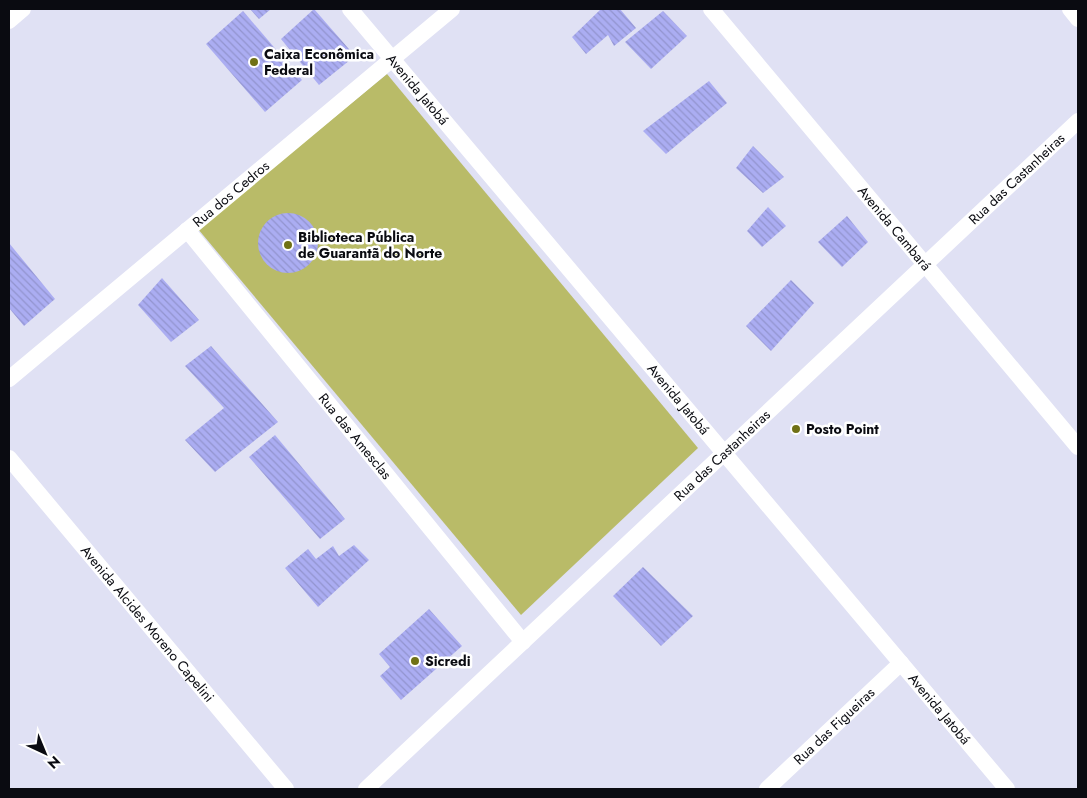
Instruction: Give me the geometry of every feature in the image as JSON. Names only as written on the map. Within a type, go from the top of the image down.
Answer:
[{"type":"street","points":[[9,21],[23,9]]},
{"type":"street","name":"Avenida Jatobá","points":[[350,9],[1008,789]]},
{"type":"street","name":"Rua dos Cedros","points":[[9,378],[452,9]]},
{"type":"street","name":"Avenida Cambará","points":[[711,9],[1078,447]]},
{"type":"street","points":[[1070,9],[1078,19]]},
{"type":"street","name":"Rua das Castanheiras","points":[[366,789],[1078,121]]},
{"type":"street","name":"Rua das Amesclas","points":[[187,230],[523,642]]},
{"type":"street","name":"Avenida Alcides Moreno Capelini","points":[[9,458],[286,789]]},
{"type":"street","name":"Rua das Figueiras","points":[[768,789],[901,663]]},
{"type":"green space","points":[[387,74],[698,448],[521,615],[198,229]]},
{"type":"building","points":[[250,9],[271,9],[259,19]]},
{"type":"building","points":[[314,9],[355,56],[319,85],[281,39]]},
{"type":"building","points":[[601,9],[620,9],[636,28],[614,46],[608,35],[586,54],[572,37]]},
{"type":"building","name":"Caixa Econômica Federal","points":[[243,11],[302,80],[265,112],[206,44]]},
{"type":"building","points":[[663,11],[687,36],[651,69],[625,42]]},
{"type":"building","points":[[709,81],[727,103],[666,154],[643,131]]},
{"type":"building","points":[[753,146],[784,177],[763,193],[736,168]]},
{"type":"building","points":[[768,207],[786,226],[762,247],[747,231]]},
{"type":"building","name":"Biblioteca Pública de Guarantã do Norte","points":[[288,213],[305,218],[313,226],[318,243],[313,260],[305,268],[288,273],[271,268],[263,260],[258,243],[263,226],[271,218]]},
{"type":"building","points":[[847,216],[868,242],[842,267],[818,242]]},
{"type":"building","points":[[9,243],[55,299],[24,326],[9,308]]},
{"type":"building","points":[[162,278],[199,320],[171,342],[138,305]]},
{"type":"building","points":[[791,280],[814,303],[771,351],[746,326]]},
{"type":"building","points":[[211,346],[278,422],[215,472],[185,440],[224,408],[185,366]]},
{"type":"building","points":[[275,435],[345,519],[320,539],[249,457]]},
{"type":"building","points":[[354,545],[369,560],[318,607],[285,568],[308,549],[316,559],[333,546],[339,556]]},
{"type":"building","points":[[643,567],[693,616],[661,646],[613,596]]},
{"type":"building","name":"Sicredi","points":[[429,609],[462,646],[401,700],[380,676],[390,667],[379,654]]},
{"type":"place","name":"Caixa Econômica Federal","points":[[254,62]]},
{"type":"place","name":"Biblioteca Pública de Guarantã do Norte","points":[[288,245]]},
{"type":"place","name":"Posto Point","points":[[796,429]]},
{"type":"place","name":"Sicredi","points":[[415,661]]}]
